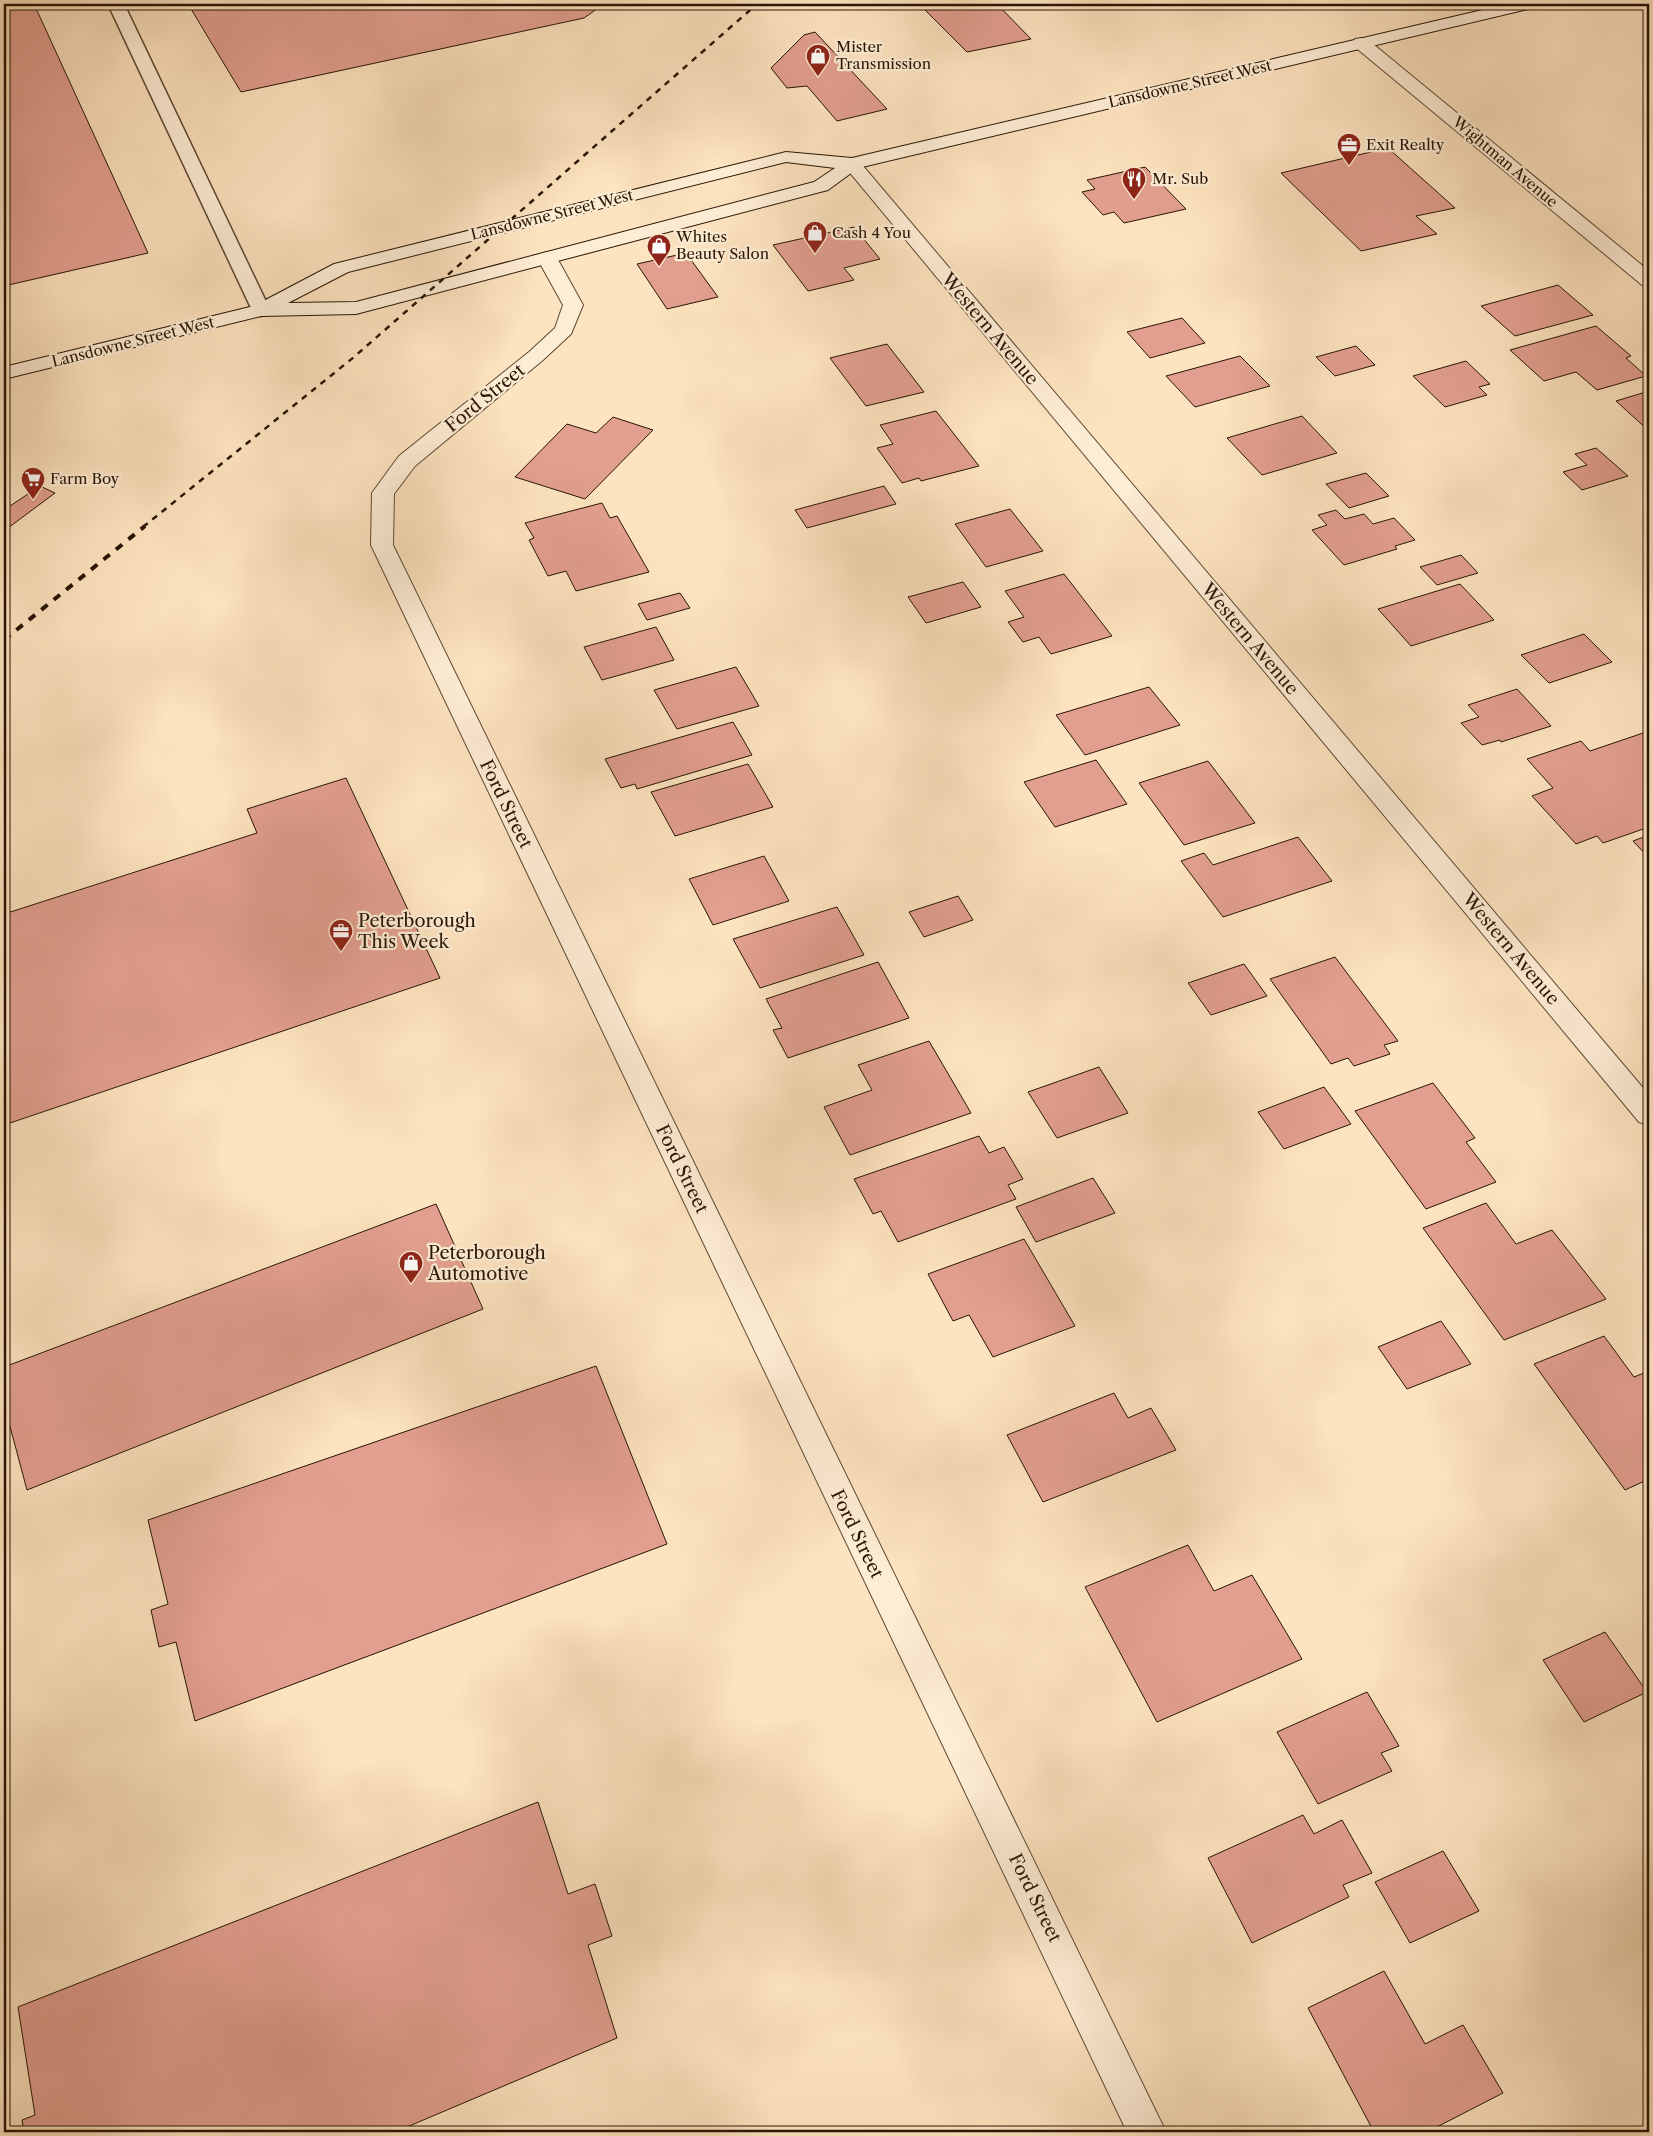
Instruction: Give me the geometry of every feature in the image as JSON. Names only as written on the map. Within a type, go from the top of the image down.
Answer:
[{"type":"street","name":"Lansdowne Street West","points":[[261,310],[341,268],[777,159],[786,157],[852,164],[1528,4]]},
{"type":"street","name":"Wightman Avenue","points":[[1361,43],[1649,281]]},
{"type":"street","name":"Lansdowne Street West","points":[[4,373],[261,310],[356,308],[821,186],[852,164]]},
{"type":"street","name":"Western Avenue","points":[[852,164],[1649,1114]]},
{"type":"street","name":"Ford Street","points":[[547,258],[573,305],[564,330],[536,356],[407,461],[383,493],[382,545],[1147,2132]]},
{"type":"lane","points":[[116,4],[261,310]]},
{"type":"building","points":[[4,4],[34,4],[148,253],[4,286]]},
{"type":"building","points":[[188,4],[604,4],[584,18],[241,92]]},
{"type":"building","points":[[919,4],[997,4],[1031,39],[967,52]]},
{"type":"building","name":"Mister Transmission","points":[[815,32],[887,109],[837,121],[807,86],[787,88],[771,68],[804,35]]},
{"type":"building","points":[[1388,148],[1455,208],[1416,216],[1437,234],[1361,251],[1281,173]]},
{"type":"building","name":"Mr. Sub","points":[[1145,167],[1186,209],[1124,223],[1114,212],[1103,215],[1082,192],[1095,189],[1087,180]]},
{"type":"building","points":[[854,227],[880,259],[844,268],[854,280],[808,291],[773,245]]},
{"type":"building","points":[[686,253],[718,297],[667,309],[637,264]]},
{"type":"building","points":[[1558,285],[1593,315],[1515,336],[1481,306]]},
{"type":"building","points":[[1182,318],[1205,343],[1150,358],[1127,332]]},
{"type":"building","points":[[1596,326],[1631,356],[1626,358],[1646,376],[1597,390],[1576,372],[1544,381],[1510,350]]},
{"type":"building","points":[[887,344],[924,392],[866,406],[830,358]]},
{"type":"building","points":[[1356,346],[1375,365],[1335,376],[1316,357]]},
{"type":"building","points":[[1240,356],[1270,386],[1195,407],[1166,376]]},
{"type":"building","points":[[1466,361],[1490,384],[1479,387],[1487,395],[1445,407],[1413,376]]},
{"type":"building","points":[[1649,391],[1649,431],[1616,401]]},
{"type":"building","points":[[936,411],[979,466],[921,481],[919,478],[902,483],[877,448],[893,444],[880,425]]},
{"type":"building","points":[[1302,416],[1337,453],[1262,475],[1227,438]]},
{"type":"building","points":[[613,417],[653,430],[585,499],[515,477],[567,424],[596,433]]},
{"type":"building","points":[[1596,448],[1628,476],[1582,490],[1563,472],[1587,465],[1575,454]]},
{"type":"building","points":[[1366,473],[1389,496],[1349,508],[1326,484]]},
{"type":"building","name":"Farm Boy","points":[[4,475],[10,506],[40,486],[55,493],[4,531]]},
{"type":"building","points":[[884,486],[896,504],[807,528],[795,510]]},
{"type":"building","points":[[602,503],[610,518],[617,516],[649,572],[576,591],[566,571],[548,576],[529,540],[534,538],[525,523]]},
{"type":"building","points":[[1010,509],[1043,551],[986,567],[955,524]]},
{"type":"building","points":[[1336,510],[1345,519],[1364,514],[1373,524],[1394,518],[1415,540],[1395,546],[1397,549],[1344,565],[1312,530],[1327,525],[1318,515]]},
{"type":"building","points":[[1461,555],[1478,573],[1437,585],[1420,567]]},
{"type":"building","points":[[1064,574],[1112,636],[1051,654],[1039,637],[1023,642],[1008,622],[1024,617],[1005,591]]},
{"type":"building","points":[[963,582],[981,607],[926,623],[908,597]]},
{"type":"building","points":[[1460,584],[1494,620],[1411,646],[1378,609]]},
{"type":"building","points":[[680,593],[690,608],[647,620],[638,604]]},
{"type":"building","points":[[656,627],[674,660],[602,680],[584,647]]},
{"type":"building","points":[[1584,634],[1612,662],[1549,683],[1521,655]]},
{"type":"building","points":[[736,667],[759,706],[677,729],[654,690]]},
{"type":"building","points":[[1149,687],[1180,725],[1085,755],[1056,715]]},
{"type":"building","points":[[1517,689],[1551,726],[1501,742],[1500,740],[1482,745],[1461,723],[1479,717],[1468,705]]},
{"type":"building","points":[[733,722],[752,755],[637,789],[635,784],[621,788],[605,759]]},
{"type":"building","points":[[1649,731],[1649,827],[1603,843],[1597,836],[1576,844],[1532,796],[1553,788],[1527,759],[1581,741],[1590,751]]},
{"type":"building","points":[[1096,760],[1127,804],[1055,827],[1024,782]]},
{"type":"building","points":[[1208,761],[1255,823],[1184,845],[1139,783]]},
{"type":"building","points":[[748,764],[773,807],[675,836],[651,792]]},
{"type":"building","points":[[346,778],[440,978],[4,1125],[4,914],[257,833],[247,809]]},
{"type":"building","points":[[1649,835],[1649,858],[1633,841]]},
{"type":"building","points":[[1298,837],[1332,881],[1223,917],[1181,861],[1204,853],[1213,865]]},
{"type":"building","points":[[764,856],[789,901],[713,925],[689,879]]},
{"type":"building","points":[[958,896],[973,920],[924,937],[909,912]]},
{"type":"building","points":[[837,907],[864,955],[760,988],[733,939]]},
{"type":"building","points":[[1335,957],[1398,1041],[1384,1045],[1390,1054],[1354,1066],[1348,1058],[1331,1064],[1270,979]]},
{"type":"building","points":[[878,962],[909,1018],[788,1058],[773,1030],[782,1028],[766,999]]},
{"type":"building","points":[[1244,964],[1267,996],[1211,1015],[1188,983]]},
{"type":"building","points":[[929,1041],[971,1113],[850,1155],[824,1107],[872,1090],[858,1065]]},
{"type":"building","points":[[1099,1067],[1128,1113],[1057,1138],[1028,1092]]},
{"type":"building","points":[[1433,1083],[1475,1138],[1466,1142],[1496,1182],[1426,1209],[1355,1111]]},
{"type":"building","points":[[1324,1087],[1351,1124],[1284,1149],[1258,1112]]},
{"type":"building","points":[[979,1136],[989,1153],[1004,1147],[1023,1179],[1008,1185],[1016,1199],[898,1242],[881,1211],[873,1214],[854,1179]]},
{"type":"building","points":[[1093,1178],[1115,1213],[1036,1242],[1016,1207]]},
{"type":"building","points":[[1486,1203],[1516,1244],[1552,1230],[1606,1299],[1504,1340],[1423,1228]]},
{"type":"building","points":[[436,1204],[483,1309],[27,1490],[4,1404],[4,1367]]},
{"type":"building","points":[[1024,1239],[1075,1326],[993,1357],[969,1315],[953,1321],[928,1274]]},
{"type":"building","points":[[1441,1321],[1471,1364],[1407,1389],[1378,1347]]},
{"type":"building","points":[[1604,1336],[1634,1377],[1649,1371],[1649,1479],[1625,1490],[1534,1364]]},
{"type":"building","points":[[596,1366],[667,1544],[195,1721],[176,1642],[159,1647],[151,1610],[168,1604],[148,1520]]},
{"type":"building","points":[[1114,1393],[1128,1418],[1151,1408],[1176,1450],[1043,1502],[1007,1435]]},
{"type":"building","points":[[1188,1545],[1214,1591],[1252,1575],[1302,1659],[1157,1722],[1085,1587]]},
{"type":"building","points":[[1605,1632],[1647,1692],[1584,1722],[1543,1660]]},
{"type":"building","points":[[1367,1692],[1399,1746],[1381,1753],[1392,1771],[1318,1804],[1277,1732]]},
{"type":"building","points":[[538,1802],[568,1894],[595,1884],[612,1936],[588,1945],[617,2038],[395,2132],[24,2132],[22,2120],[35,2115],[18,2007]]},
{"type":"building","points":[[1303,1815],[1314,1834],[1342,1820],[1372,1873],[1343,1885],[1349,1897],[1252,1943],[1208,1858]]},
{"type":"building","points":[[1443,1851],[1479,1911],[1410,1943],[1375,1882]]},
{"type":"building","points":[[1384,1971],[1425,2044],[1463,2025],[1503,2093],[1427,2132],[1374,2132],[1308,2008]]},
{"type":"railway","points":[[143,527],[354,357],[757,4]]},
{"type":"railway","points":[[4,640],[145,526]]},
{"type":"place","name":"Mister Transmission","points":[[818,77]]},
{"type":"place","name":"Exit Realty","points":[[1349,166]]},
{"type":"place","name":"Mr. Sub","points":[[1134,200]]},
{"type":"place","name":"Cash 4 You","points":[[815,254]]},
{"type":"place","name":"Whites Beauty Salon","points":[[659,267]]},
{"type":"place","name":"Farm Boy","points":[[33,500]]},
{"type":"place","name":"Peterborough This Week","points":[[341,952]]},
{"type":"place","name":"Peterborough Automotive","points":[[411,1284]]}]
